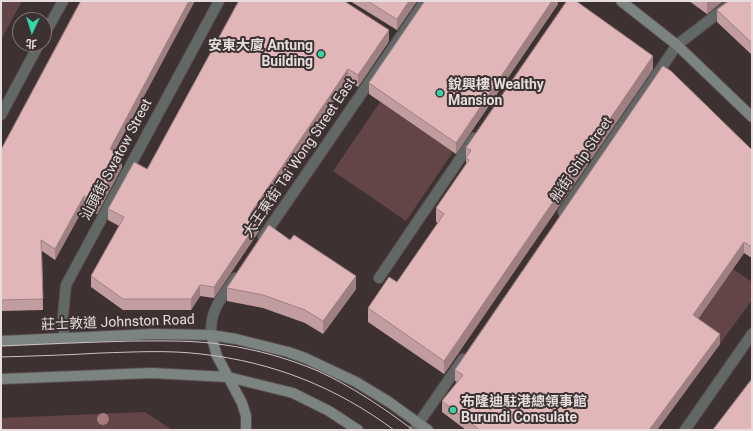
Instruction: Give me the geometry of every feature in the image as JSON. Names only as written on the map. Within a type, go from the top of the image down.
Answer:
[{"type":"street","points":[[52,21],[63,1]]},
{"type":"street","name":"汕頭街 Swatow Street","points":[[64,338],[63,315],[66,285],[219,1]]},
{"type":"street","name":"大王東街 Tai Wong Street East","points":[[258,244],[425,1]]},
{"type":"street","points":[[621,1],[677,45],[752,117]]},
{"type":"street","name":"船街 Ship Street","points":[[559,219],[677,45],[734,1]]},
{"type":"street","points":[[388,33],[398,39]]},
{"type":"street","points":[[1,115],[35,52]]},
{"type":"street","points":[[379,278],[481,128]]},
{"type":"street","points":[[241,269],[215,308],[212,317],[211,335],[217,356],[242,402],[246,416],[246,430]]},
{"type":"street","name":"莊士敦道 Johnston Road","points":[[1,341],[153,334],[211,335],[236,339],[288,352],[305,358],[356,382],[389,402],[417,427],[428,430]]},
{"type":"street","points":[[685,430],[752,334]]},
{"type":"street","points":[[417,427],[469,350]]},
{"type":"street","points":[[1,380],[151,373],[228,377],[293,393],[329,410],[358,430]]},
{"type":"shaded area","points":[[1,1],[22,1],[16,12],[12,12],[12,20],[1,40]]},
{"type":"shaded area","points":[[380,102],[453,152],[406,221],[333,171]]},
{"type":"shaded area","points":[[733,269],[752,282],[752,300],[720,344],[676,313],[710,301]]},
{"type":"shaded area","points":[[145,412],[172,430],[1,430],[1,418]]},
{"type":"building","points":[[81,1],[189,1],[110,149],[122,156],[97,203],[84,196],[55,249],[41,240],[43,299],[1,300],[1,150]]},
{"type":"building","points":[[239,1],[344,1],[389,30],[358,75],[348,69],[250,214],[259,220],[214,287],[200,285],[191,299],[123,299],[91,276],[124,217],[108,209],[134,162],[147,169]]},
{"type":"building","points":[[368,1],[409,1],[397,19]]},
{"type":"building","points":[[425,1],[552,1],[456,143],[369,83]]},
{"type":"building","points":[[567,1],[576,1],[653,56],[444,361],[368,308],[389,277],[397,282],[444,214],[436,208],[469,160],[466,158],[471,150],[466,148]]},
{"type":"building","points":[[729,1],[752,1],[752,43],[717,10]]},
{"type":"building","points":[[663,66],[671,71],[752,150],[752,247],[744,242],[693,315],[720,334],[649,430],[480,430],[442,401],[463,375],[455,370]]},
{"type":"building","points":[[269,225],[290,240],[294,235],[356,276],[323,321],[305,310],[263,295],[227,288]]},
{"type":"building","points":[[752,379],[752,430],[713,430]]},
{"type":"tram line","points":[[1,346],[168,341],[214,343],[248,349],[296,362],[343,383],[413,430]]},
{"type":"tram line","points":[[1,357],[164,352],[201,354],[228,358],[253,363],[303,379],[350,401],[394,430]]},
{"type":"place","name":"安東大廈 Antung Building","points":[[321,54]]},
{"type":"place","name":"銳興樓 Wealthy Mansion","points":[[440,93]]},
{"type":"place","name":"布隆迪駐港總領事館 Burundi Consulate","points":[[453,410]]}]
